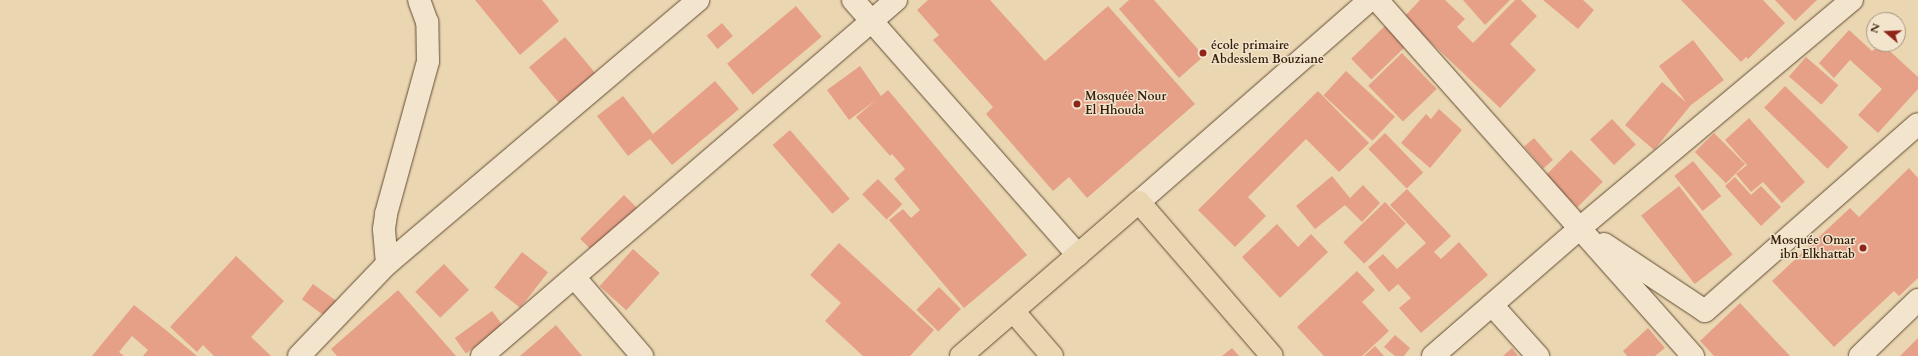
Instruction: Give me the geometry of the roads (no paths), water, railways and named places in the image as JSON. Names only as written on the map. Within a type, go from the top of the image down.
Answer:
[{"type":"main road","points":[[961,356],[1014,312],[1139,202],[1272,356]]},
{"type":"main road","points":[[1014,312],[1052,356]]},
{"type":"street","points":[[387,264],[384,229],[386,214],[428,61],[427,22],[419,0]]},
{"type":"street","points":[[299,356],[387,264],[698,0]]},
{"type":"street","points":[[853,0],[874,20],[1078,256]]},
{"type":"street","points":[[482,356],[575,278],[896,0]]},
{"type":"street","points":[[1139,202],[1370,0]]},
{"type":"street","points":[[1377,0],[1693,356]]},
{"type":"street","points":[[1433,356],[1580,228],[1852,0]]},
{"type":"street","points":[[1580,228],[1705,311],[1918,124]]},
{"type":"street","points":[[575,278],[642,356]]},
{"type":"street","points":[[1860,356],[1918,300]]},
{"type":"street","points":[[1492,305],[1538,356]]},
{"type":"place","name":"école primaire Abdesslem Bouziane","points":[[1203,53]]},
{"type":"place","name":"Mosquée Nour El Hhouda","points":[[1077,104]]},
{"type":"place","name":"Mosquée Omar ibn Elkhattab","points":[[1863,248]]}]
